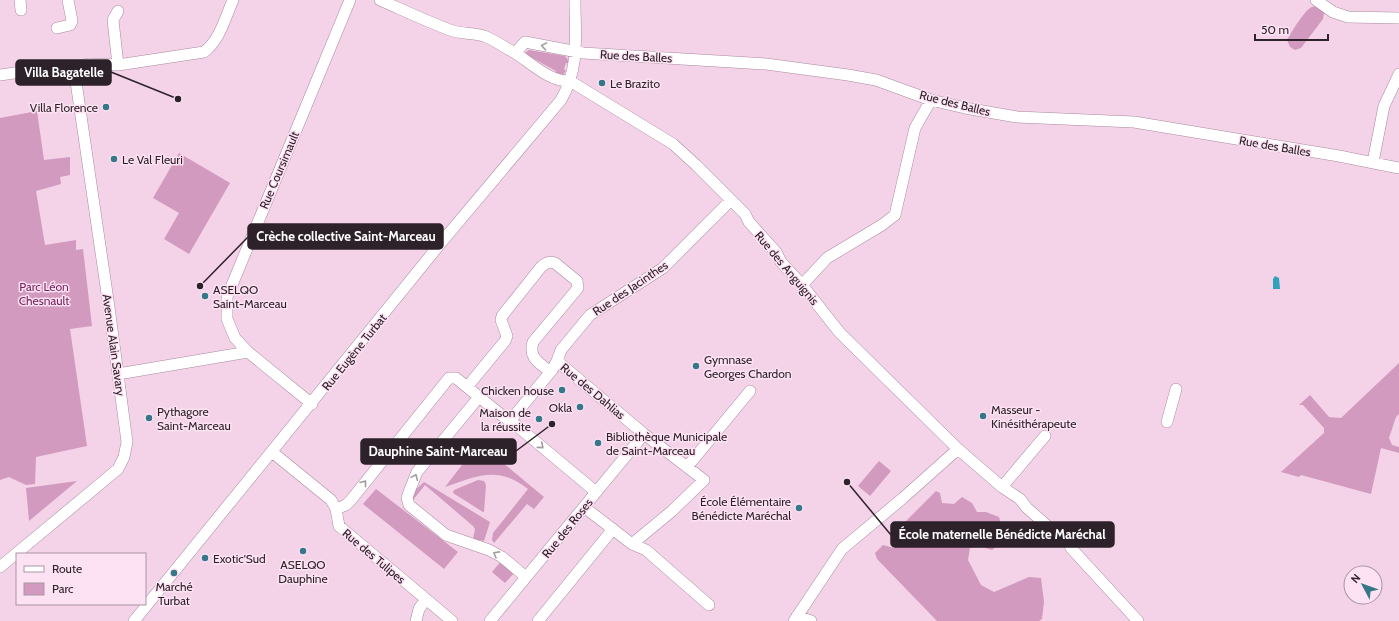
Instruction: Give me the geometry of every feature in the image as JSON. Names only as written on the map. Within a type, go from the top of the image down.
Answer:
[{"type":"street","points":[[57,28],[70,25],[72,21],[68,0]]},
{"type":"street","points":[[0,75],[62,66],[74,68],[88,64],[118,65],[204,52],[211,46],[218,36],[233,0]]},
{"type":"street","name":"Rue Coursimault","points":[[312,404],[248,352],[235,338],[227,319],[227,297],[350,0]]},
{"type":"street","name":"Rue des Anguignis","points":[[380,0],[431,23],[453,31],[483,36],[516,52],[549,75],[562,81],[570,81],[673,144],[745,214],[749,222],[776,252],[781,262],[802,285],[840,333],[958,449],[1002,487],[1020,499],[1027,508],[1061,538],[1068,541],[1071,548],[1138,621]]},
{"type":"street","name":"Rue Eugène Turbat","points":[[134,621],[312,404],[440,244],[560,100],[570,81],[576,52],[575,0]]},
{"type":"street","points":[[1316,0],[1334,12],[1348,17],[1399,18]]},
{"type":"street","points":[[118,12],[113,20],[118,65]]},
{"type":"street","name":"Rue des Balles","points":[[516,52],[525,42],[576,52],[766,64],[876,80],[931,100],[1017,117],[1134,122],[1373,162],[1399,168]]},
{"type":"street","name":"Avenue Alain Savary","points":[[17,553],[118,469],[124,457],[127,442],[74,68]]},
{"type":"street","points":[[1373,162],[1384,106],[1399,74]]},
{"type":"street","points":[[802,285],[827,258],[882,225],[895,215],[915,128],[931,100]]},
{"type":"street","name":"Rue des Jacinthes","points":[[510,421],[550,372],[557,361],[561,350],[590,315],[663,268],[731,200]]},
{"type":"street","points":[[467,387],[505,341],[507,336],[500,320],[502,316],[541,267],[546,263],[551,262],[555,263],[577,281],[578,288],[533,342],[531,349],[534,358],[550,372]]},
{"type":"street","points":[[118,374],[248,352]]},
{"type":"street","name":"Rue des Dahlias","points":[[557,361],[644,434],[704,480],[672,511],[632,544]]},
{"type":"street","points":[[336,509],[346,505],[351,500],[449,378],[456,378],[596,492]]},
{"type":"street","points":[[1167,422],[1176,388]]},
{"type":"street","points":[[687,467],[750,391]]},
{"type":"street","points":[[479,397],[417,472],[407,498],[409,505],[446,535],[489,550],[502,557],[526,577]]},
{"type":"street","name":"Rue des Roses","points":[[490,621],[644,434]]},
{"type":"street","points":[[1002,487],[1045,436]]},
{"type":"street","points":[[811,621],[795,619],[842,549],[903,498],[958,449]]},
{"type":"street","name":"Rue des Tulipes","points":[[272,452],[331,500],[336,509],[338,526],[452,621]]},
{"type":"street","points":[[584,507],[632,544],[646,550],[709,605]]},
{"type":"street","points":[[538,621],[613,529]]},
{"type":"street","name":"Avenue Alain Savary","points":[[0,567],[16,554]]},
{"type":"street","points":[[416,621],[419,609],[426,599]]},
{"type":"green space","points":[[1318,6],[1324,13],[1323,19],[1301,48],[1295,50],[1290,47],[1287,40],[1298,22],[1309,9]]},
{"type":"green space","points":[[529,50],[565,56],[569,61],[566,63],[564,69],[566,71],[561,77],[555,74],[556,71],[527,55],[525,53]]},
{"type":"green space","name":"Parc Léon Chesnault","points":[[37,111],[44,160],[70,157],[70,175],[60,177],[61,184],[36,191],[45,245],[76,240],[76,250],[83,249],[92,326],[70,329],[87,446],[36,457],[35,484],[26,485],[9,477],[0,480],[0,118]]},
{"type":"green space","points":[[179,153],[230,183],[189,254],[164,239],[179,213],[153,198]]},
{"type":"green space","points":[[1399,363],[1399,414],[1396,417],[1389,438],[1392,445],[1399,447],[1399,453],[1381,448],[1371,494],[1301,475],[1299,477],[1281,472],[1324,433],[1324,428],[1303,405],[1299,405],[1310,395],[1329,417],[1341,418]]},
{"type":"green space","points":[[479,443],[544,497],[534,509],[527,504],[494,543],[492,540],[493,533],[528,489],[507,477],[497,475],[477,476],[445,487]]},
{"type":"green space","points":[[879,461],[891,471],[870,496],[858,486]]},
{"type":"green space","points":[[478,480],[484,481],[486,485],[484,512],[453,493],[454,490]]},
{"type":"green space","points":[[77,481],[29,521],[26,488]]},
{"type":"green space","points":[[424,482],[490,522],[484,541],[473,539],[475,529],[473,526],[425,485],[413,500],[414,491]]},
{"type":"green space","points":[[376,489],[458,552],[444,569],[363,504]]},
{"type":"green space","points":[[936,491],[940,493],[942,503],[954,504],[962,497],[972,503],[977,512],[986,512],[999,517],[1003,532],[1000,542],[992,550],[982,547],[970,548],[968,560],[981,585],[994,592],[1029,577],[1041,578],[1044,602],[1042,619],[1039,621],[937,621],[877,559],[875,553],[883,545],[894,548],[899,541],[897,530]]},
{"type":"green space","points":[[502,560],[516,571],[505,583],[492,572]]},
{"type":"water","points":[[1275,276],[1279,278],[1280,289],[1273,289],[1273,279]]},
{"type":"place","name":"Le Brazito","points":[[602,83]]},
{"type":"place","name":"Villa Bagatelle","points":[[178,99]]},
{"type":"place","name":"Villa Florence","points":[[106,107]]},
{"type":"place","name":"Le Val Fleuri","points":[[114,159]]},
{"type":"place","name":"Crèche collective Saint-Marceau","points":[[200,286]]},
{"type":"place","name":"ASELQO Saint-Marceau","points":[[205,296]]},
{"type":"place","name":"Gymnase Georges Chardon","points":[[696,366]]},
{"type":"place","name":"Chicken house","points":[[562,390]]},
{"type":"place","name":"Okla","points":[[580,407]]},
{"type":"place","name":"Masseur - Kinésithérapeute","points":[[983,416]]},
{"type":"place","name":"Pythagore Saint-Marceau","points":[[149,418]]},
{"type":"place","name":"Maison de la réussite","points":[[539,419]]},
{"type":"place","name":"Dauphine Saint-Marceau","points":[[552,424]]},
{"type":"place","name":"Bibliothèque Municipale de Saint-Marceau","points":[[598,443]]},
{"type":"place","name":"École maternelle Bénédicte Maréchal","points":[[847,482]]},
{"type":"place","name":"École Élémentaire Bénédicte Maréchal","points":[[799,508]]},
{"type":"place","name":"ASELQO Dauphine","points":[[303,551]]},
{"type":"place","name":"Exotic'Sud","points":[[205,558]]},
{"type":"place","name":"Marché Turbat","points":[[174,573]]}]
